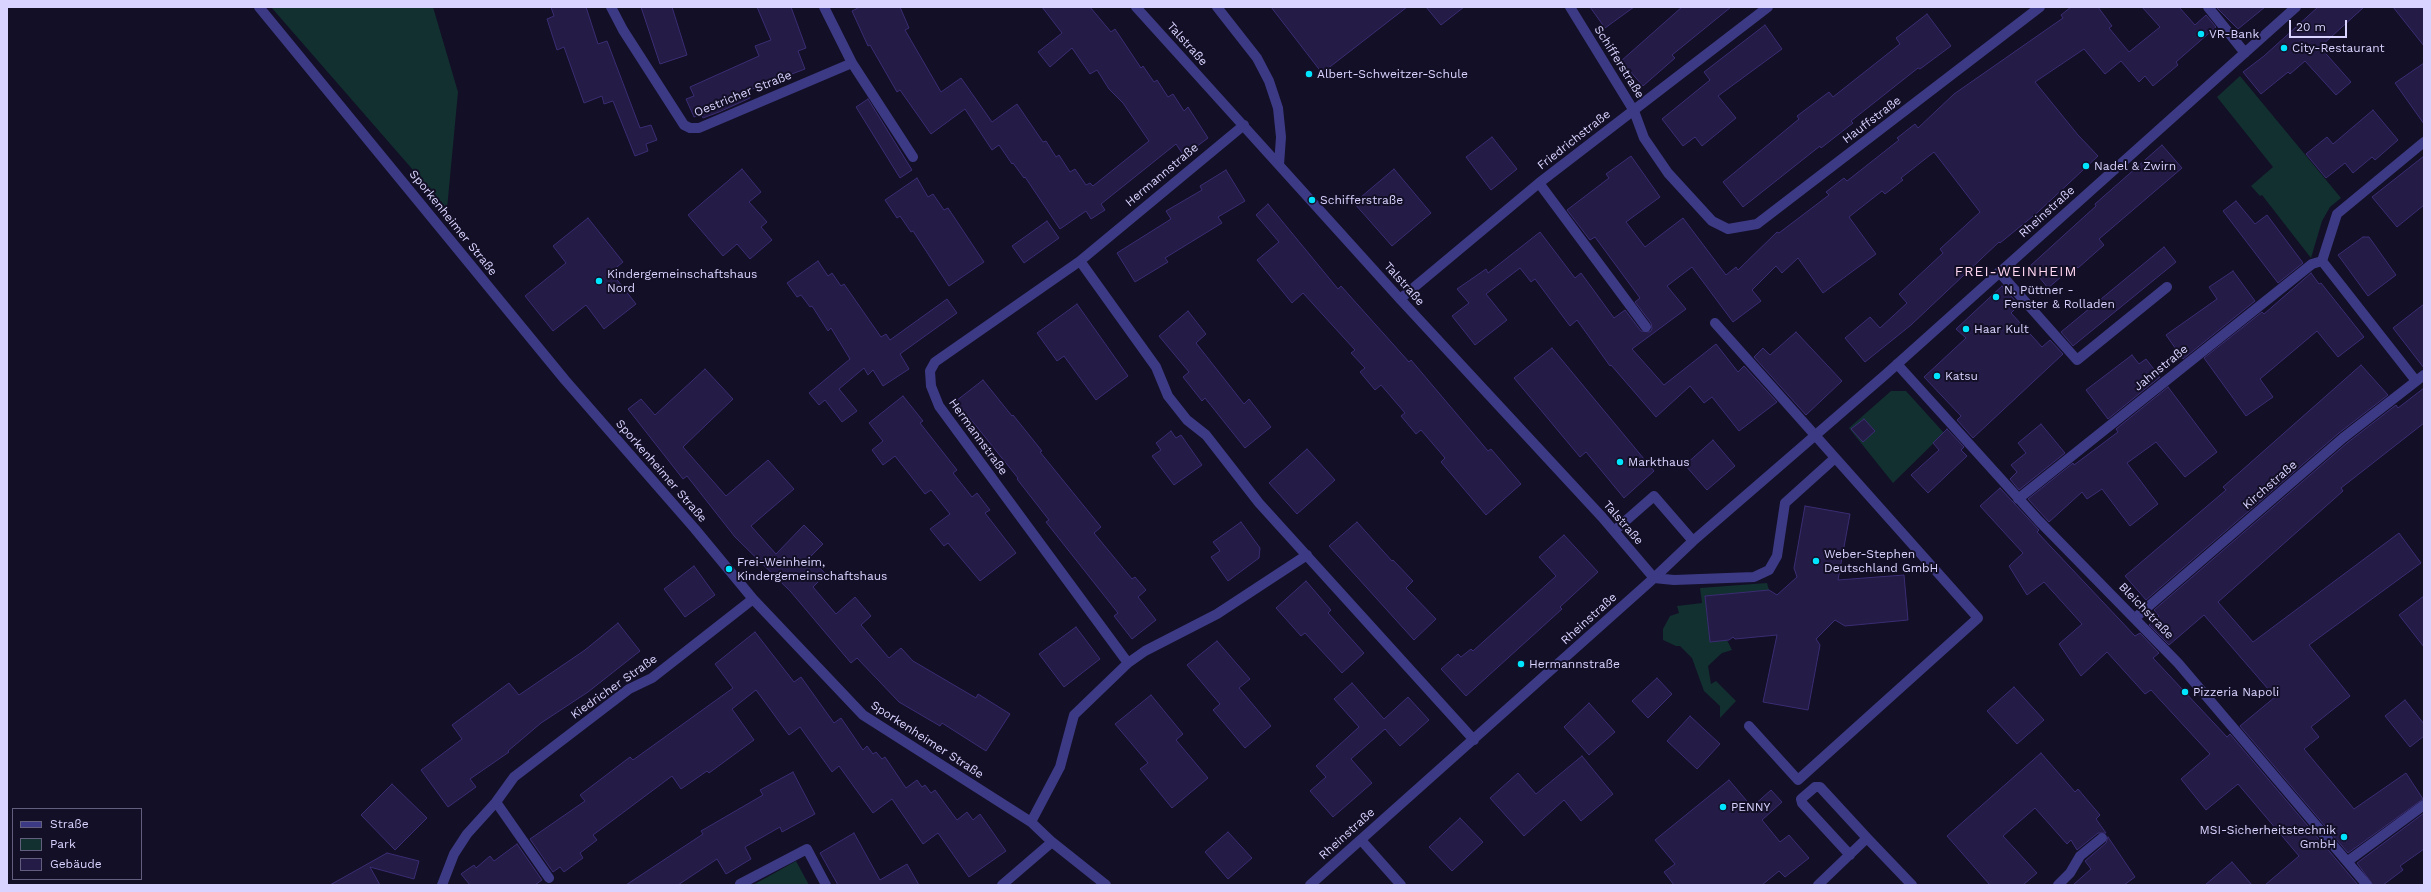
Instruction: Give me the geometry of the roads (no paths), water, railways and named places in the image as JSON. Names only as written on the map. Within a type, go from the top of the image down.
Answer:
[{"type":"street","name":"Sporkenheimer Straße","points":[[259,7],[523,330],[752,599],[863,715],[1031,822],[1052,842],[1106,885]]},
{"type":"street","name":"Oestricher Straße","points":[[611,7],[623,30],[684,125],[690,128],[699,128],[852,63]]},
{"type":"street","points":[[824,7],[852,63],[913,156]]},
{"type":"street","name":"Talstraße","points":[[1136,7],[1400,299],[1614,531],[1654,578]]},
{"type":"street","points":[[1217,7],[1257,58],[1269,81],[1278,108],[1281,137],[1279,165]]},
{"type":"street","name":"Schifferstraße","points":[[1570,7],[1634,111],[1644,138],[1668,173],[1712,221]]},
{"type":"street","name":"Friedrichstraße","points":[[1400,299],[1539,184],[1768,7]]},
{"type":"street","name":"Hauffstraße","points":[[1712,221],[1728,229],[1757,224],[2040,7]]},
{"type":"street","points":[[2208,7],[2245,53]]},
{"type":"street","name":"Rheinstraße","points":[[1310,885],[1474,740],[1693,541],[1897,364],[2296,7]]},
{"type":"street","name":"Hermannstraße","points":[[1128,663],[938,406],[931,386],[930,371],[935,362],[1080,261],[1244,125]]},
{"type":"street","points":[[2416,381],[2322,261],[2337,214],[2424,142]]},
{"type":"street","points":[[1539,184],[1646,327]]},
{"type":"street","points":[[1080,261],[1156,367],[1168,396],[1187,420],[1206,435],[1259,503],[1474,740]]},
{"type":"street","name":"Jahnstraße","points":[[2018,499],[2312,264],[2322,261]]},
{"type":"street","points":[[1999,272],[2077,360],[2166,287]]},
{"type":"street","points":[[1715,323],[1978,618],[1798,780],[1748,726]]},
{"type":"street","name":"Bleichstraße","points":[[1897,364],[2018,499],[2135,618],[2234,726],[2367,885]]},
{"type":"street","name":"Kirchstraße","points":[[2135,618],[2343,438],[2424,374]]},
{"type":"street","points":[[1654,578],[1674,580],[1754,577],[1769,570],[1777,556],[1785,503],[1835,458]]},
{"type":"street","points":[[1614,531],[1654,496],[1693,541]]},
{"type":"street","points":[[1031,822],[1060,767],[1074,715],[1128,663],[1145,651],[1217,614],[1307,555]]},
{"type":"street","name":"Kiedricher Straße","points":[[442,885],[454,854],[467,834],[496,802],[514,777],[629,689],[652,678],[752,599]]},
{"type":"street","points":[[1850,855],[1802,803],[1801,799],[1815,787],[1820,787],[1912,885]]},
{"type":"street","points":[[496,802],[549,878]]},
{"type":"street","points":[[2348,861],[2424,805]]},
{"type":"street","points":[[1818,885],[1867,838]]},
{"type":"street","points":[[2058,885],[2070,873],[2080,856],[2102,838]]},
{"type":"street","points":[[1361,840],[1401,885]]},
{"type":"street","points":[[1002,885],[1052,842]]},
{"type":"street","points":[[740,884],[808,849],[826,885]]},
{"type":"place","name":"VR-Bank","points":[[2201,34]]},
{"type":"place","name":"City-Restaurant","points":[[2284,48]]},
{"type":"place","name":"Albert-Schweitzer-Schule","points":[[1309,74]]},
{"type":"place","name":"Nadel & Zwirn","points":[[2086,166]]},
{"type":"place","name":"Schifferstraße","points":[[1312,200]]},
{"type":"place","name":"Kindergemeinschaftshaus Nord","points":[[599,281]]},
{"type":"place","name":"N. Püttner - Fenster & Rolladen","points":[[1996,297]]},
{"type":"place","name":"Haar Kult","points":[[1966,329]]},
{"type":"place","name":"Katsu","points":[[1937,376]]},
{"type":"place","name":"Markthaus","points":[[1620,462]]},
{"type":"place","name":"Weber-Stephen Deutschland GmbH","points":[[1816,561]]},
{"type":"place","name":"Frei-Weinheim, Kindergemeinschaftshaus","points":[[729,569]]},
{"type":"place","name":"Hermannstraße","points":[[1521,664]]},
{"type":"place","name":"Pizzeria Napoli","points":[[2185,692]]},
{"type":"place","name":"PENNY","points":[[1723,807]]},
{"type":"place","name":"MSI-Sicherheitstechnik GmbH","points":[[2344,837]]},
{"type":"district","name":"FREI-WEINHEIM","points":[[2016,272]]}]
